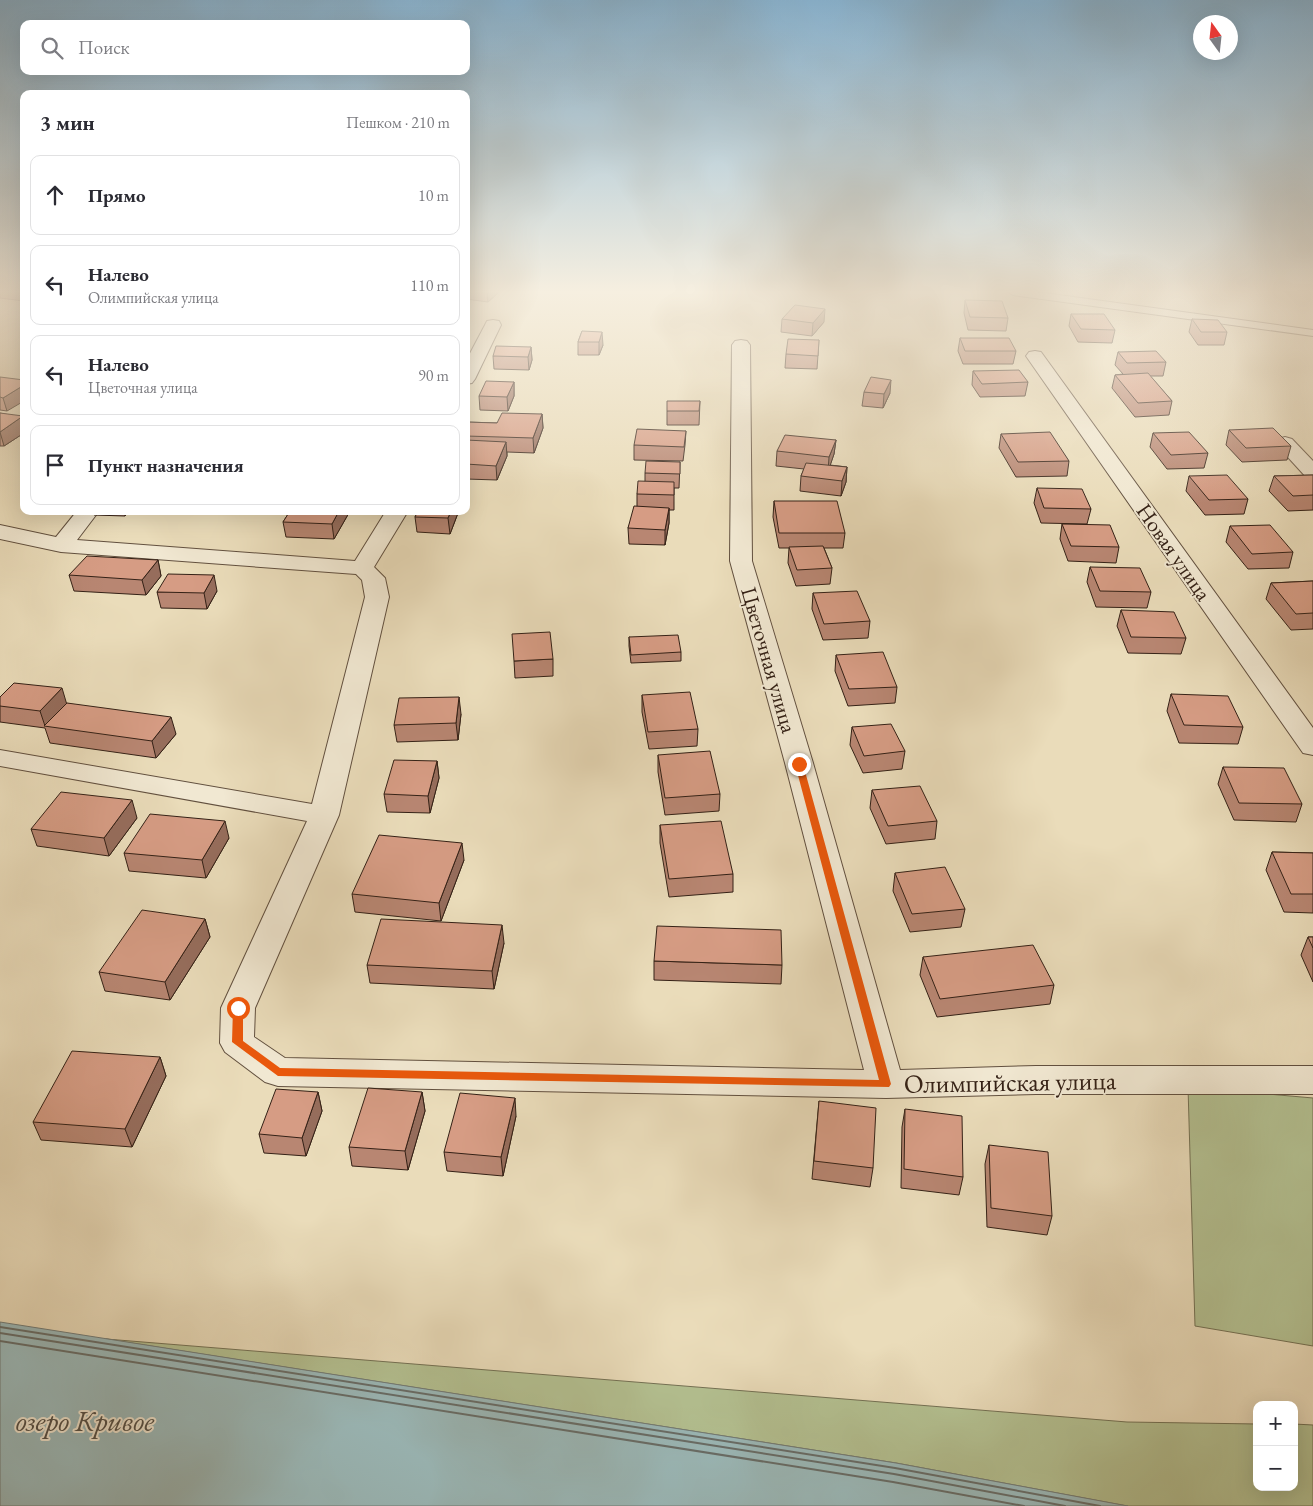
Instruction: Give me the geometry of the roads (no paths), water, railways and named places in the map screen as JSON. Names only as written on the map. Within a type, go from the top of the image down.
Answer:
[{"type":"street","name":"Цветочная улица","points":[[741,362],[740,561],[799,764],[886,1084]]},
{"type":"street","name":"Новая улица","points":[[1039,362],[1313,747]]},
{"type":"street","points":[[1285,443],[1313,473]]},
{"type":"street","points":[[61,545],[85,515]]},
{"type":"street","points":[[362,568],[395,515]]},
{"type":"street","points":[[0,532],[61,545],[362,568],[373,578],[378,597],[324,815],[0,758]]},
{"type":"street","name":"Олимпийская улица","points":[[324,815],[238,1008],[237,1042],[278,1072],[886,1084],[1036,1080],[1313,1080]]},
{"type":"water","name":"озеро Кривое","points":[[0,1322],[896,1463],[1128,1506],[0,1506]]}]
